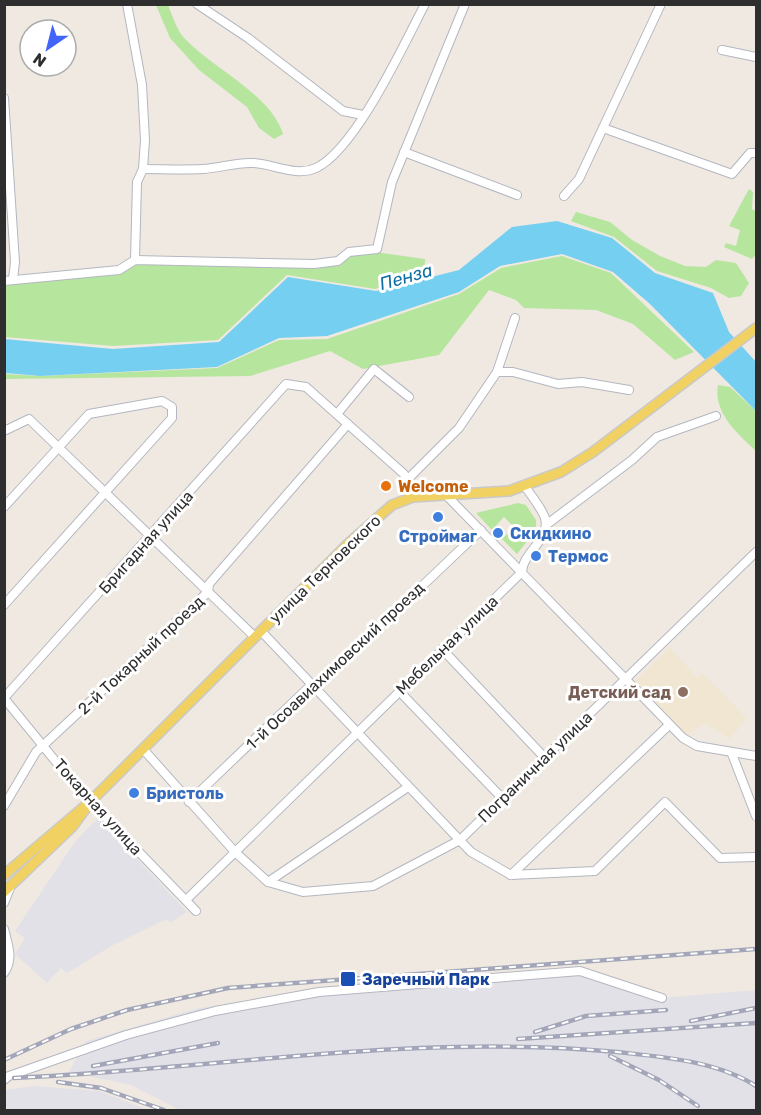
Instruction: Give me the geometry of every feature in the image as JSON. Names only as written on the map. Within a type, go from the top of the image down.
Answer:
[{"type":"main road","name":"улица Терновского","points":[[90,801],[376,518],[392,505],[413,497],[488,494],[525,486],[561,472],[594,452],[756,328]]},
{"type":"main road","points":[[4,875],[90,801]]},
{"type":"main road","points":[[8,889],[72,827],[90,801]]},
{"type":"street","points":[[127,4],[142,85],[145,140],[143,169],[138,182],[135,260]]},
{"type":"street","points":[[197,4],[248,38],[343,111],[363,115]]},
{"type":"street","points":[[143,169],[204,169],[252,163],[301,172],[317,167],[338,150],[353,131],[391,71],[424,4]]},
{"type":"street","points":[[4,98],[15,262],[9,280],[119,270],[135,260],[314,264],[338,261],[349,252],[377,249],[392,182],[465,4]]},
{"type":"street","points":[[564,196],[579,179],[661,4]]},
{"type":"street","points":[[722,50],[756,57]]},
{"type":"street","points":[[603,128],[732,174],[750,153],[756,153]]},
{"type":"street","points":[[404,152],[517,195]]},
{"type":"street","points":[[408,479],[459,428],[497,372],[515,318]]},
{"type":"street","points":[[409,397],[374,369],[337,414],[408,479],[413,497]]},
{"type":"street","points":[[497,372],[513,372],[558,384],[582,382],[629,390]]},
{"type":"street","name":"Бригадная улица","points":[[6,703],[286,384],[306,387],[337,414]]},
{"type":"street","points":[[4,507],[89,414],[162,401],[172,406],[172,418],[4,605]]},
{"type":"street","name":"Мебельная улица","points":[[186,900],[522,572],[523,562],[545,534],[546,525],[632,460],[657,437],[716,416]]},
{"type":"street","points":[[4,431],[29,419],[208,592],[258,634],[471,852],[511,875],[595,871],[665,802],[720,858],[756,857]]},
{"type":"street","name":"2-й Токарный проезд","points":[[4,806],[36,752],[208,592],[209,584],[348,424]]},
{"type":"street","points":[[525,486],[544,515],[546,525]]},
{"type":"street","points":[[447,496],[683,738],[697,746],[732,754],[756,756]]},
{"type":"street","name":"1-й Осоавиахимовский проезд","points":[[189,802],[310,686],[319,684],[481,530]]},
{"type":"street","name":"Пограничная улица","points":[[268,882],[303,892],[373,886],[459,840],[756,552]]},
{"type":"street","points":[[442,649],[544,757]]},
{"type":"street","points":[[399,692],[502,798]]},
{"type":"street","name":"Токарная улица","points":[[6,703],[90,801],[196,911]]},
{"type":"street","points":[[511,875],[669,725]]},
{"type":"street","points":[[143,749],[235,852],[268,882],[408,787]]},
{"type":"street","points":[[732,754],[756,816]]},
{"type":"street","points":[[4,903],[8,889]]},
{"type":"street","points":[[4,929],[11,954],[9,966],[4,973]]},
{"type":"street","points":[[4,1080],[9,1076],[137,1032],[215,1011],[319,993],[580,971],[662,998]]},
{"type":"shaded area","name":"Детский сад","points":[[670,648],[697,678],[702,673],[746,718],[730,739],[704,723],[687,736],[635,681]]},
{"type":"shaded area","points":[[98,818],[187,912],[170,923],[167,919],[113,945],[67,973],[61,968],[47,983],[15,954],[25,938],[15,931],[75,842]]},
{"type":"shaded area","points":[[580,971],[662,998],[756,990],[756,1110],[180,1110],[131,1085],[69,1072],[86,1041],[199,1008],[319,992]]},
{"type":"shaded area","points":[[36,1086],[99,1091],[148,1110],[5,1110],[5,1090]]},
{"type":"green space","points":[[156,5],[168,5],[184,38],[267,106],[283,134],[274,139],[259,128],[247,107],[199,70],[170,38]]},
{"type":"green space","points":[[749,189],[753,192],[752,209],[756,211],[756,254],[752,259],[724,247],[726,243],[736,246],[740,230],[729,226]]},
{"type":"green space","points":[[576,212],[610,222],[632,240],[660,256],[685,266],[706,267],[716,260],[736,263],[749,283],[741,296],[729,298],[711,288],[657,271],[614,237],[571,221]]},
{"type":"green space","points":[[352,253],[382,253],[425,259],[424,274],[375,289],[287,275],[218,340],[113,346],[5,337],[5,286],[25,280],[117,275],[137,263],[340,266]]},
{"type":"green space","points":[[562,256],[611,273],[694,352],[675,360],[633,324],[596,310],[524,308],[516,300],[489,290],[439,355],[363,369],[330,351],[250,376],[5,379],[4,374],[40,376],[217,368],[279,340],[327,339],[459,294],[501,268]]},
{"type":"green space","points":[[718,385],[730,387],[756,411],[756,451],[723,414],[717,395]]},
{"type":"green space","points":[[518,503],[526,505],[536,520],[536,530],[517,554],[502,539],[514,527],[504,517],[492,530],[476,513]]},
{"type":"water","points":[[557,221],[612,238],[655,273],[713,293],[729,332],[756,362],[756,411],[650,304],[613,272],[562,254],[500,266],[459,292],[327,336],[279,338],[217,367],[40,376],[5,373],[4,339],[113,349],[219,342],[288,277],[376,291],[459,270],[512,227]]},
{"type":"railway","points":[[4,1060],[71,1029],[127,1010],[228,988],[756,949]]},
{"type":"railway","points":[[691,1021],[756,1008]]},
{"type":"railway","points":[[535,1032],[586,1016],[666,1010]]},
{"type":"railway","points":[[518,1039],[756,1023]]},
{"type":"railway","points":[[93,1066],[218,1043]]},
{"type":"railway","points":[[14,1078],[89,1074],[315,1054],[466,1047],[541,1047],[617,1052],[689,1062],[724,1071],[756,1086]]},
{"type":"railway","points":[[610,1056],[659,1080],[698,1106]]},
{"type":"railway","points":[[58,1082],[101,1088],[164,1110]]},
{"type":"place","name":"Welcome","points":[[386,486]]},
{"type":"place","name":"Строймаг","points":[[438,517]]},
{"type":"place","name":"Скидкино","points":[[498,533]]},
{"type":"place","name":"Термос","points":[[536,556]]},
{"type":"place","name":"Детский сад","points":[[683,692]]},
{"type":"place","name":"Бристоль","points":[[134,793]]},
{"type":"place","name":"Заречный Парк","points":[[348,979]]},
{"type":"water label","name":"Пенза","points":[[406,277]]}]
